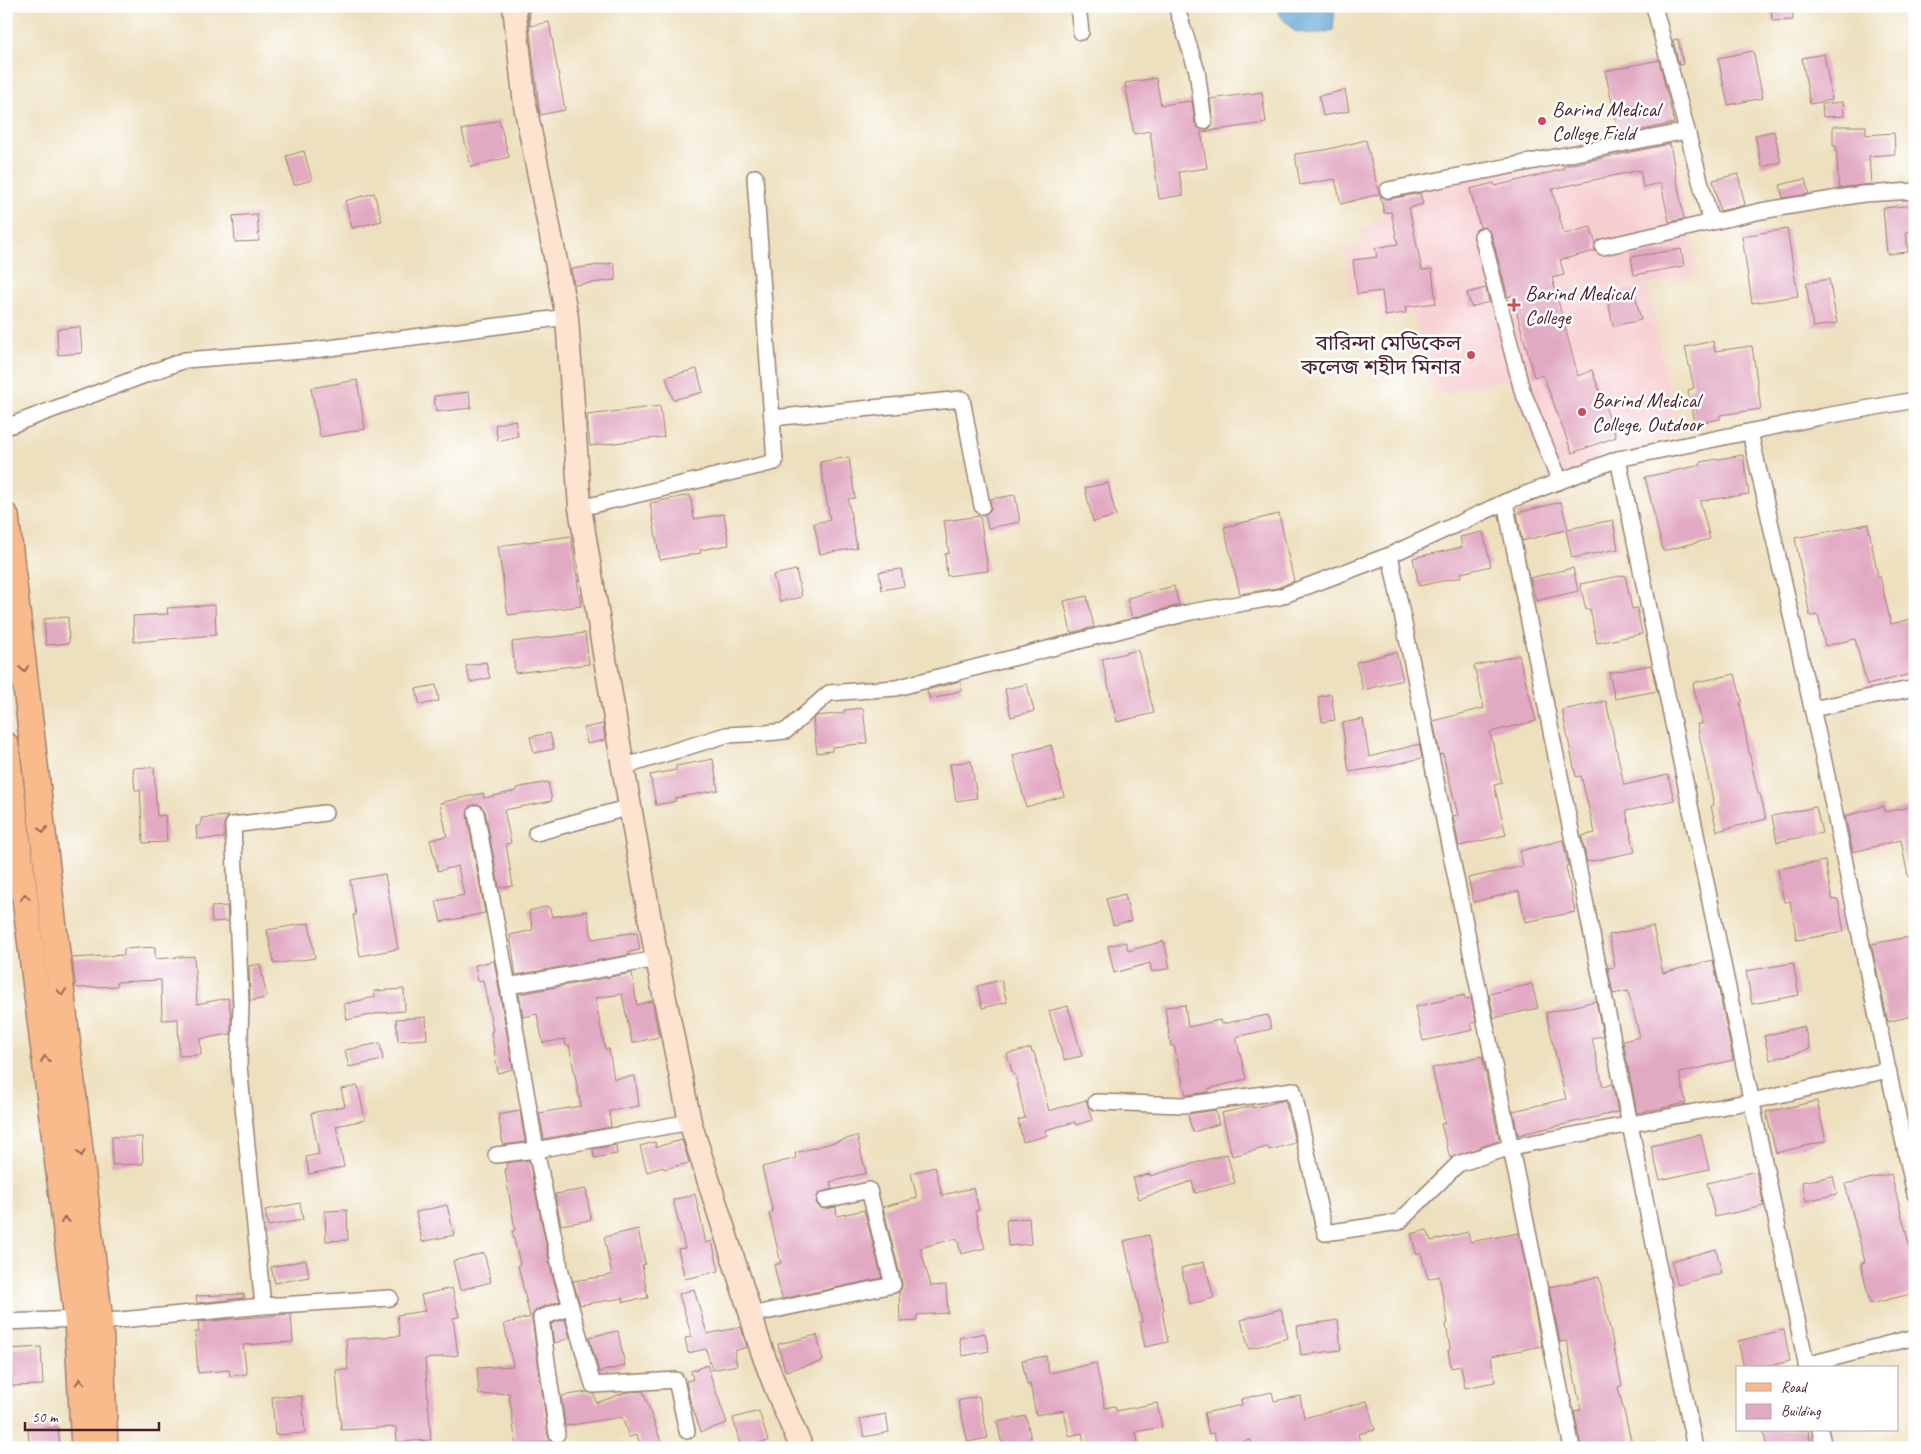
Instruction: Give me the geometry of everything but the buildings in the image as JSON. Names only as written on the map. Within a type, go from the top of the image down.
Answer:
[{"type":"main road","points":[[6,516],[89,1320],[84,1448]]},
{"type":"main road","points":[[6,745],[89,1320],[105,1448]]},
{"type":"street","points":[[514,6],[525,105],[567,317],[580,508],[622,767],[657,959],[690,1122],[762,1352],[786,1415],[802,1448]]},
{"type":"street","points":[[1078,6],[1081,32]]},
{"type":"street","points":[[1176,6],[1197,71],[1204,121]]},
{"type":"street","points":[[1654,6],[1711,222]]},
{"type":"street","points":[[1388,190],[1687,131]]},
{"type":"street","points":[[580,508],[775,462],[755,177]]},
{"type":"street","points":[[1603,247],[1761,211],[1863,194],[1915,191]]},
{"type":"street","points":[[1482,236],[1522,390],[1560,481]]},
{"type":"street","points":[[6,427],[185,360],[314,350],[567,317]]},
{"type":"street","points":[[772,418],[962,400],[982,506]]},
{"type":"street","points":[[622,767],[726,734],[766,734],[786,731],[828,693],[896,688],[1191,612],[1279,597],[1390,555],[1505,502],[1618,459],[1820,417],[1915,400]]},
{"type":"street","points":[[1752,441],[1812,709],[1915,1194]]},
{"type":"street","points":[[1618,459],[1807,1366],[1915,1337]]},
{"type":"street","points":[[1505,502],[1695,1448]]},
{"type":"street","points":[[1390,555],[1572,1448]]},
{"type":"street","points":[[1812,709],[1915,688]]},
{"type":"street","points":[[536,833],[630,808]]},
{"type":"street","points":[[264,1306],[239,1066],[241,1004],[233,825],[326,813]]},
{"type":"street","points":[[476,813],[536,1150],[561,1272],[593,1385],[676,1380],[687,1431]]},
{"type":"street","points":[[508,986],[657,959]]},
{"type":"street","points":[[1096,1102],[1184,1105],[1293,1090],[1325,1233],[1399,1222],[1458,1164],[1511,1147],[1752,1101],[1888,1070]]},
{"type":"street","points":[[496,1155],[536,1150],[690,1122]]},
{"type":"street","points":[[751,1315],[893,1285],[869,1190],[825,1200]]},
{"type":"street","points":[[6,1322],[89,1320],[390,1298]]},
{"type":"street","points":[[557,1434],[541,1318],[571,1307]]},
{"type":"street","points":[[1820,1432],[1824,1448]]},
{"type":"shaded area","name":"Barind Medical College","points":[[1671,134],[1698,276],[1647,284],[1679,433],[1549,480],[1508,378],[1434,395],[1414,314],[1380,319],[1376,297],[1351,297],[1344,249],[1364,246],[1360,229],[1384,219],[1379,187]]},
{"type":"water","points":[[1278,6],[1335,6],[1333,31],[1312,34],[1294,31],[1280,16]]},
{"type":"place","name":"Barind Medical College Field","points":[[1542,121]]},
{"type":"place","name":"Barind Medical College","points":[[1514,305]]},
{"type":"place","name":"বারিন্দা মেডিকেল কলেজ শহীদ মিনার","points":[[1471,355]]},
{"type":"place","name":"Barind Medical College, Outdoor","points":[[1582,412]]}]
